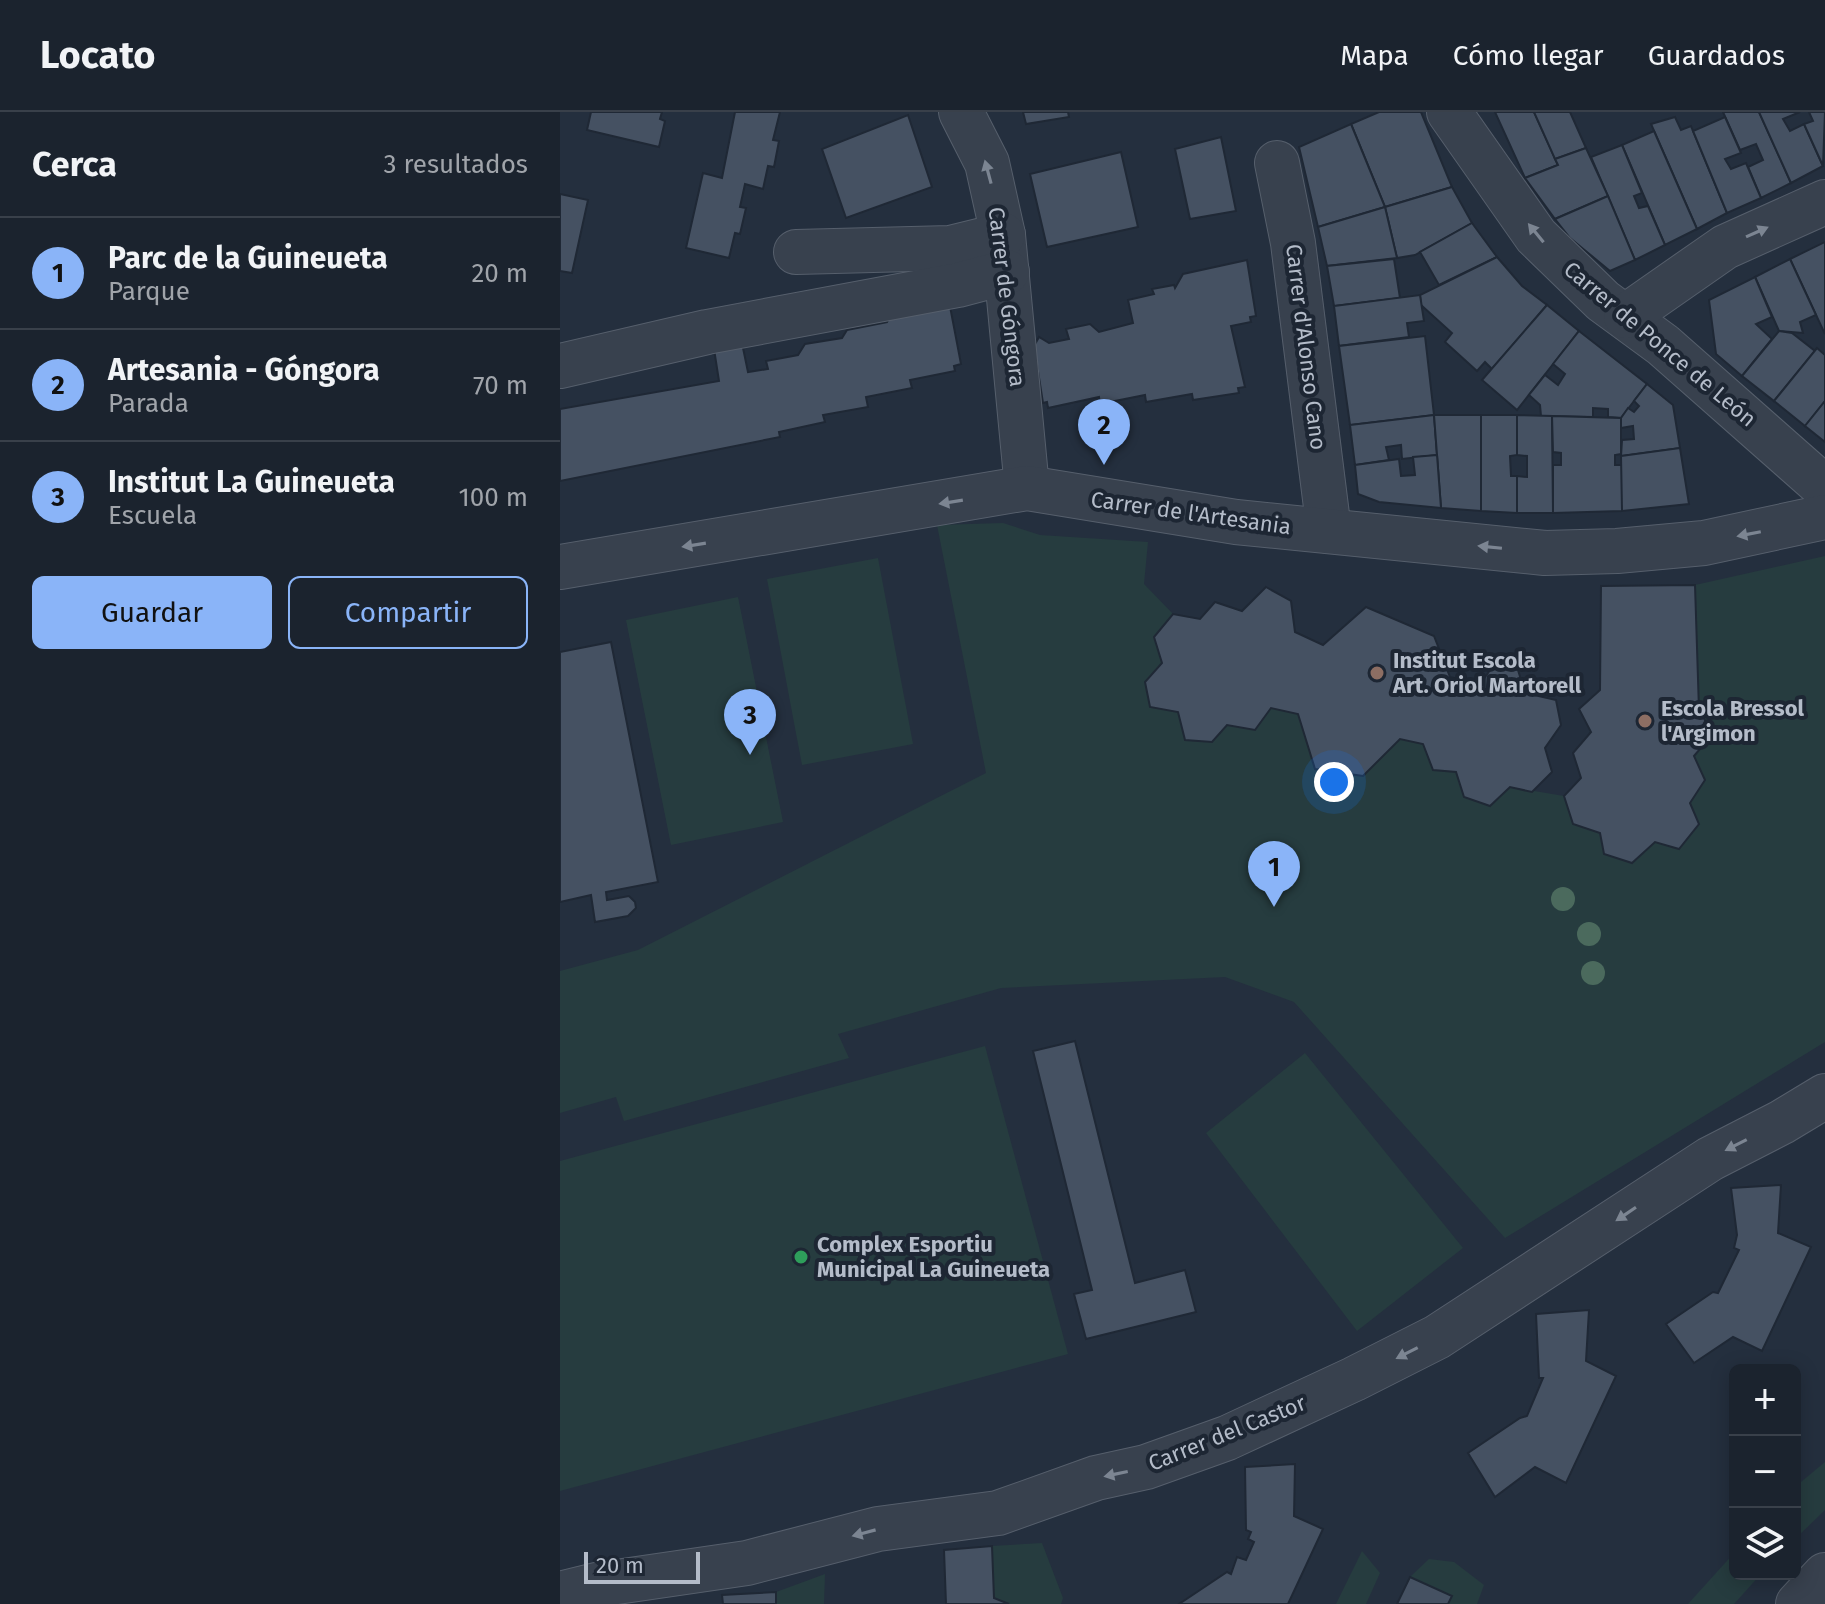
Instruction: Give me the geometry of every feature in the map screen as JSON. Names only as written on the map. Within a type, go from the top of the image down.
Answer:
[{"type":"street","name":"Carrer de Góngora","points":[[961,112],[987,163],[1005,254],[1027,488]]},
{"type":"street","name":"Carrer de Ponce de León","points":[[1449,112],[1536,236],[1603,301],[1686,365],[1825,488]]},
{"type":"street","name":"Carrer d'Alonso Cano","points":[[1277,163],[1293,243],[1329,531]]},
{"type":"street","points":[[1626,316],[1725,247],[1825,202]]},
{"type":"street","points":[[796,252],[950,248],[1005,254]]},
{"type":"street","points":[[560,366],[707,332],[958,285],[1005,254]]},
{"type":"street","name":"Carrer de l'Artesania","points":[[560,567],[1027,488],[1236,522],[1545,553],[1617,551],[1704,543],[1825,517]]},
{"type":"street","name":"Carrer del Castor","points":[[560,1594],[596,1585],[747,1563],[878,1529],[998,1513],[1096,1478],[1146,1467],[1227,1438],[1437,1337],[1710,1159],[1825,1096]]},
{"type":"street","points":[[1798,1604],[1825,1575]]},
{"type":"green space","points":[[1003,523],[1040,535],[1148,542],[1144,584],[1173,614],[1154,637],[1162,663],[1145,682],[1150,707],[1178,712],[1185,740],[1227,725],[1255,730],[1271,708],[1298,714],[1315,770],[1363,776],[1400,739],[1423,744],[1433,770],[1456,772],[1464,797],[1490,806],[1510,787],[1564,796],[1573,824],[1600,833],[1604,854],[1631,863],[1655,842],[1679,849],[1690,803],[1705,780],[1694,756],[1713,734],[1699,710],[1695,585],[1825,556],[1825,1042],[1505,1238],[1294,1002],[1225,977],[1001,988],[838,1034],[849,1058],[624,1121],[616,1097],[560,1113],[560,971],[638,950],[986,773],[937,525]]},
{"type":"green space","points":[[878,558],[913,744],[802,765],[767,579]]},
{"type":"green space","points":[[738,597],[783,822],[671,845],[626,620]]},
{"type":"green space","name":"Complex Esportiu Municipal La Guineueta","points":[[985,1046],[1068,1354],[560,1491],[560,1161]]},
{"type":"green space","points":[[1305,1053],[1463,1248],[1357,1331],[1206,1133]]},
{"type":"green space","points":[[1825,1462],[1825,1510],[1801,1533],[1801,1508],[1801,1482]]},
{"type":"green space","points":[[1042,1543],[1063,1598],[1061,1604],[1009,1604],[994,1598],[992,1546]]},
{"type":"green space","points":[[1362,1551],[1380,1573],[1366,1604],[1336,1604]]},
{"type":"green space","points":[[1429,1559],[1454,1562],[1484,1585],[1477,1604],[1448,1604],[1452,1596],[1410,1577]]},
{"type":"green space","points":[[1729,1559],[1729,1580],[1756,1580],[1734,1604],[1688,1604]]},
{"type":"green space","points":[[825,1574],[824,1604],[776,1604],[776,1592]]},
{"type":"building","points":[[591,112],[662,112],[660,119],[665,121],[659,147],[587,130]]},
{"type":"building","points":[[735,112],[780,112],[773,140],[779,141],[774,167],[768,166],[763,189],[745,184],[740,207],[746,208],[740,234],[735,233],[729,258],[686,248],[703,173],[722,178]]},
{"type":"building","points":[[1023,112],[1068,112],[1069,117],[1026,124]]},
{"type":"building","points":[[1379,112],[1421,112],[1452,187],[1385,207],[1351,124]]},
{"type":"building","points":[[1495,112],[1534,112],[1558,165],[1525,178]]},
{"type":"building","points":[[1534,112],[1570,112],[1586,148],[1555,159]]},
{"type":"building","points":[[1723,112],[1759,112],[1791,183],[1761,198],[1748,167],[1763,160],[1756,144],[1740,150]]},
{"type":"building","points":[[1759,112],[1800,112],[1783,119],[1790,131],[1804,124],[1823,166],[1791,183]]},
{"type":"building","points":[[1809,112],[1825,112],[1823,166],[1804,124],[1813,121]]},
{"type":"building","points":[[908,115],[932,187],[846,218],[822,149]]},
{"type":"building","points":[[1675,117],[1681,130],[1691,126],[1727,213],[1697,229],[1651,124]]},
{"type":"building","points":[[1725,117],[1741,153],[1725,159],[1731,169],[1746,163],[1761,198],[1727,213],[1693,131]]},
{"type":"building","points":[[1351,124],[1385,207],[1318,227],[1299,147]]},
{"type":"building","points":[[1654,131],[1697,229],[1665,245],[1622,145]]},
{"type":"building","points":[[1221,137],[1236,211],[1190,219],[1175,149]]},
{"type":"building","points":[[1622,145],[1642,193],[1634,196],[1639,208],[1648,206],[1665,245],[1635,260],[1591,157]]},
{"type":"building","points":[[1586,148],[1608,196],[1555,219],[1525,178],[1558,165],[1555,159]]},
{"type":"building","points":[[1121,152],[1138,227],[1047,247],[1030,174]]},
{"type":"building","points":[[1452,187],[1472,223],[1415,255],[1397,258],[1385,207]]},
{"type":"building","points":[[560,194],[588,200],[572,273],[560,271]]},
{"type":"building","points":[[1608,196],[1635,260],[1610,271],[1570,238],[1555,219]]},
{"type":"building","points":[[1385,207],[1397,258],[1327,266],[1318,227]]},
{"type":"building","points":[[1472,223],[1497,257],[1439,285],[1420,252]]},
{"type":"building","points":[[1825,242],[1825,334],[1790,259]]},
{"type":"building","points":[[1497,257],[1522,286],[1547,305],[1492,369],[1485,362],[1477,371],[1445,342],[1452,333],[1421,305],[1420,295]]},
{"type":"building","points":[[1394,259],[1400,298],[1334,306],[1327,266]]},
{"type":"building","points":[[1790,259],[1816,315],[1800,322],[1803,333],[1779,331],[1755,277]]},
{"type":"building","points":[[1247,260],[1256,316],[1250,317],[1251,322],[1231,326],[1245,387],[1238,388],[1239,393],[1193,400],[1192,394],[1146,402],[1145,395],[1100,404],[1099,397],[1048,408],[1047,402],[1043,403],[1034,346],[1039,337],[1049,343],[1069,339],[1066,329],[1090,324],[1099,332],[1133,323],[1128,300],[1154,294],[1152,289],[1174,285],[1175,288],[1183,274]]},
{"type":"building","points":[[1755,277],[1772,317],[1756,324],[1772,339],[1742,376],[1716,354],[1709,300]]},
{"type":"building","points":[[1420,295],[1424,321],[1407,323],[1409,337],[1339,346],[1334,306]]},
{"type":"building","points":[[949,301],[961,364],[954,366],[955,371],[910,380],[912,388],[866,397],[868,407],[823,415],[825,422],[779,432],[780,437],[560,481],[560,409],[719,381],[714,349],[742,343],[748,372],[768,369],[766,361],[798,355],[805,344],[842,338],[847,330],[887,322],[892,312]]},
{"type":"building","points":[[1547,305],[1579,331],[1517,410],[1482,380]]},
{"type":"building","points":[[1579,331],[1647,384],[1621,418],[1608,417],[1608,409],[1593,408],[1593,417],[1541,416],[1540,405],[1529,395],[1545,375],[1558,385],[1565,374],[1553,364]]},
{"type":"building","points":[[1779,331],[1792,333],[1815,351],[1774,401],[1742,376]]},
{"type":"building","points":[[1425,336],[1434,415],[1350,425],[1339,346]]},
{"type":"building","points":[[1817,348],[1825,355],[1825,401],[1805,426],[1774,401]]},
{"type":"building","points":[[1647,384],[1673,405],[1680,448],[1621,456],[1622,440],[1634,439],[1633,426],[1621,428],[1621,418],[1628,408],[1634,412],[1639,406],[1634,401]]},
{"type":"building","points":[[1825,401],[1825,442],[1805,426]]},
{"type":"building","points":[[1434,415],[1437,455],[1402,459],[1401,445],[1386,447],[1389,460],[1355,465],[1350,425]]},
{"type":"building","points":[[1434,415],[1481,415],[1481,511],[1441,508]]},
{"type":"building","points":[[1481,415],[1517,415],[1517,455],[1510,456],[1511,476],[1517,476],[1517,513],[1481,511]]},
{"type":"building","points":[[1517,415],[1552,416],[1553,513],[1517,513],[1517,476],[1527,477],[1527,456],[1517,455]]},
{"type":"building","points":[[1552,416],[1621,418],[1621,454],[1615,455],[1615,465],[1622,465],[1622,511],[1553,513],[1553,465],[1561,465],[1561,453],[1553,452]]},
{"type":"building","points":[[1680,448],[1689,504],[1622,511],[1621,456]]},
{"type":"building","points":[[1437,455],[1441,508],[1379,502],[1358,494],[1355,465],[1399,459],[1401,476],[1415,475],[1413,457]]},
{"type":"building","name":"Escola Bressol l'Argimon","points":[[1695,585],[1699,710],[1713,734],[1694,756],[1705,780],[1690,803],[1699,824],[1679,849],[1655,842],[1632,863],[1604,854],[1600,833],[1573,824],[1564,796],[1581,778],[1573,753],[1591,732],[1579,709],[1600,690],[1601,586]]},
{"type":"building","points":[[1266,587],[1291,601],[1295,632],[1323,645],[1366,607],[1434,636],[1450,677],[1480,684],[1493,666],[1518,670],[1525,693],[1556,700],[1561,725],[1545,748],[1552,772],[1532,792],[1510,787],[1490,806],[1464,797],[1456,772],[1433,770],[1423,744],[1400,739],[1363,776],[1315,769],[1298,714],[1271,708],[1255,730],[1227,725],[1212,742],[1185,740],[1178,712],[1150,707],[1145,682],[1162,663],[1154,637],[1173,614],[1200,619],[1215,602],[1242,611]]},
{"type":"building","points":[[611,642],[658,882],[606,892],[607,900],[629,896],[636,908],[628,916],[595,922],[591,895],[560,902],[560,652]]},
{"type":"building","points":[[1075,1041],[1135,1283],[1185,1270],[1196,1312],[1086,1339],[1074,1294],[1092,1290],[1033,1051]]},
{"type":"building","points":[[1781,1185],[1778,1233],[1811,1247],[1762,1351],[1733,1337],[1694,1363],[1666,1324],[1713,1292],[1718,1293],[1739,1250],[1734,1248],[1737,1235],[1731,1188]]},
{"type":"building","points":[[1589,1310],[1586,1361],[1616,1376],[1566,1483],[1535,1467],[1495,1497],[1468,1453],[1527,1416],[1543,1378],[1539,1378],[1536,1314]]},
{"type":"building","points":[[1295,1464],[1294,1516],[1323,1529],[1288,1604],[1179,1604],[1227,1572],[1231,1574],[1237,1557],[1246,1560],[1254,1542],[1248,1539],[1251,1532],[1246,1530],[1245,1467]]},
{"type":"building","points":[[992,1546],[994,1598],[1009,1604],[946,1604],[944,1550]]},
{"type":"building","points":[[1410,1577],[1452,1596],[1448,1604],[1397,1604]]},
{"type":"building","points":[[776,1592],[776,1604],[723,1604],[722,1595]]},
{"type":"place","name":"Artesania - Góngora","points":[[1104,465]]},
{"type":"place","name":"Institut Escola Art. Oriol Martorell","points":[[1377,673]]},
{"type":"place","name":"Escola Bressol l'Argimon","points":[[1645,721]]},
{"type":"place","name":"Institut La Guineueta","points":[[750,755]]},
{"type":"place","name":"Parc de la Guineueta","points":[[1274,907]]},
{"type":"place","name":"Complex Esportiu Municipal La Guineueta","points":[[801,1257]]}]
